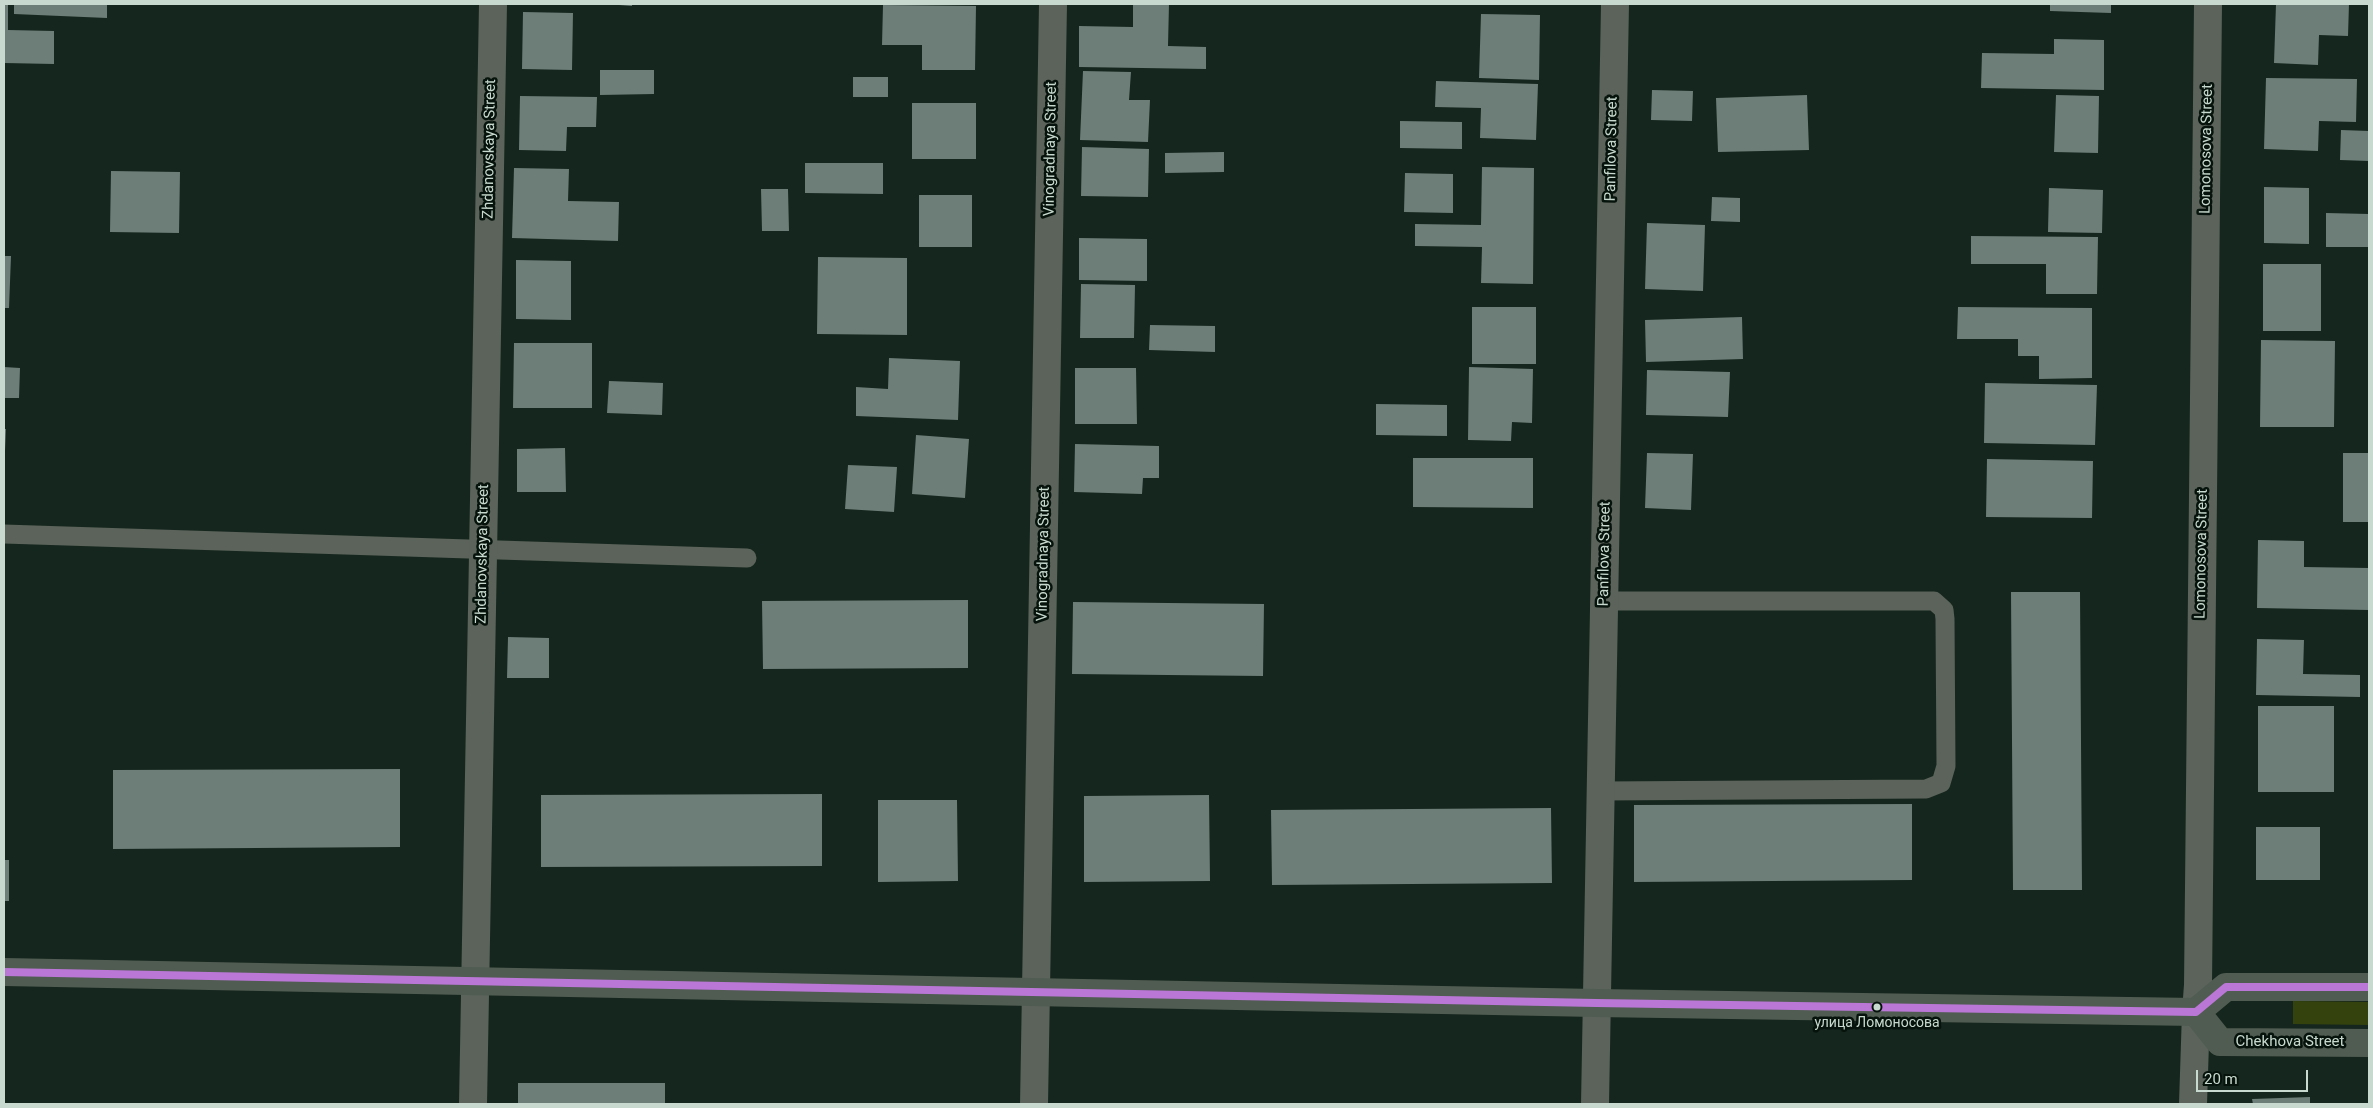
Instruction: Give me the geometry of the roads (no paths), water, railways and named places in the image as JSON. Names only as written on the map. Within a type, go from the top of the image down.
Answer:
[{"type":"main road","points":[[4,972],[1596,1003],[2196,1012],[2226,987],[2369,987]]},
{"type":"main road","name":"Chekhova Street","points":[[2196,1012],[2220,1042],[2369,1043]]},
{"type":"street","name":"Zhdanovskaya Street","points":[[473,1104],[493,4]]},
{"type":"street","name":"Vinogradnaya Street","points":[[1034,1104],[1053,4]]},
{"type":"street","name":"Panfilova Street","points":[[1595,1104],[1615,4]]},
{"type":"street","name":"Lomonosova Street","points":[[2194,1104],[2208,4]]},
{"type":"lane","points":[[4,534],[483,551],[747,558]]},
{"type":"lane","points":[[1600,791],[1926,789],[1941,783],[1946,766],[1945,618],[1944,610],[1934,601],[1604,601]]},
{"type":"place","name":"улица Ломоносова","points":[[1877,1007]]}]
